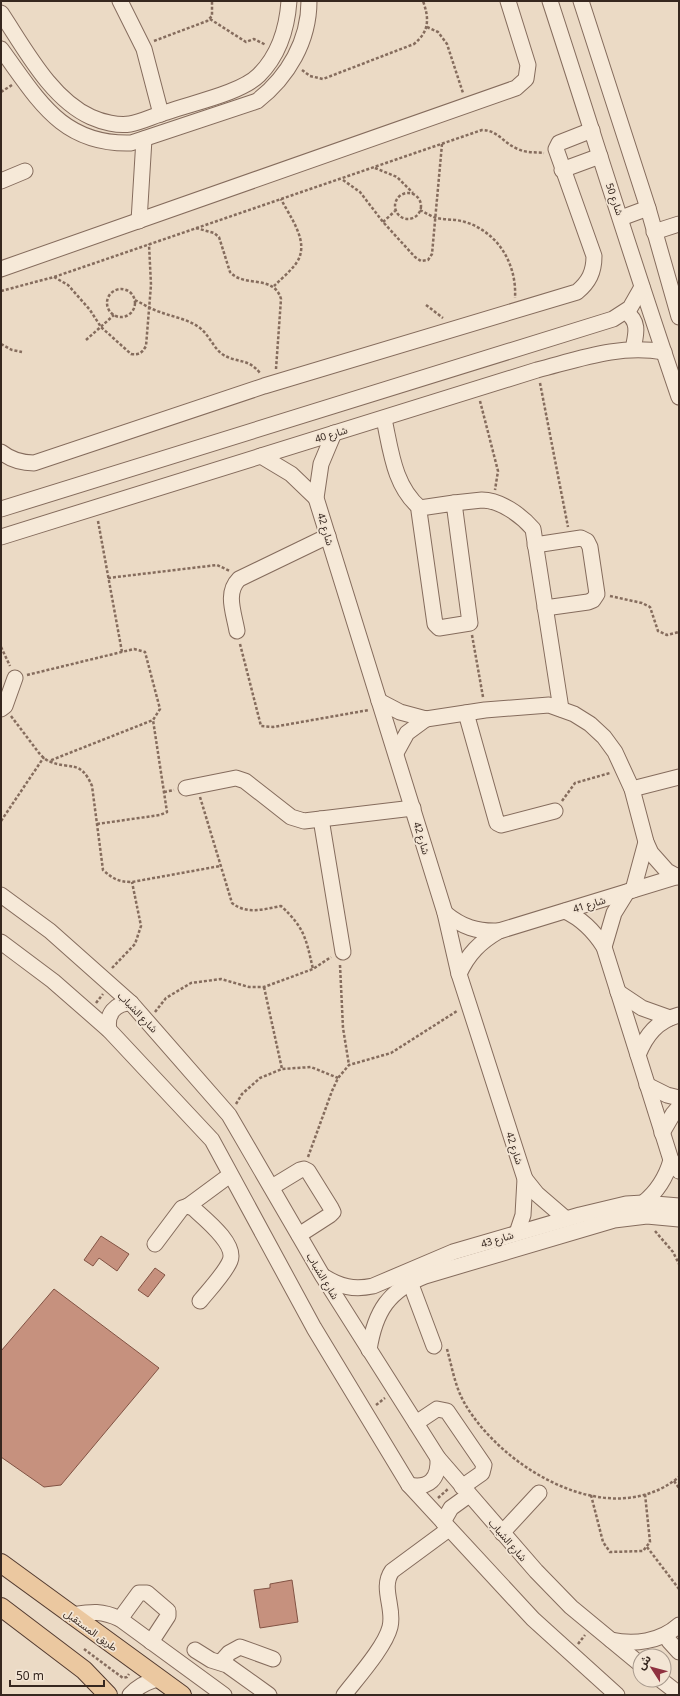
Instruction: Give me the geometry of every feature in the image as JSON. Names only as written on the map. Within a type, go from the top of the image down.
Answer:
[{"type":"main road","name":"طريق المستقبل","points":[[1,1563],[182,1695]]},
{"type":"main road","points":[[1,1608],[84,1670],[108,1695]]},
{"type":"street","points":[[120,1],[142,45],[159,114],[161,133]]},
{"type":"street","points":[[1,13],[36,66],[71,105],[93,118],[129,124],[248,84],[258,76],[276,54],[286,27],[289,1]]},
{"type":"street","points":[[1,49],[54,117],[67,128],[81,136],[97,141],[114,144],[131,143],[257,101],[269,92],[291,65],[307,25],[309,1]]},
{"type":"street","points":[[1,269],[516,88],[526,79],[528,65],[508,1]]},
{"type":"street","name":"شارع 50","points":[[550,1],[621,218],[642,288],[679,397]]},
{"type":"street","points":[[581,1],[648,208],[679,318]]},
{"type":"street","points":[[276,54],[291,65]]},
{"type":"street","points":[[22,77],[36,66]]},
{"type":"street","points":[[1,452],[11,459],[22,463],[34,463],[270,384],[512,313],[577,292],[585,286],[590,277],[594,267],[594,256],[556,151],[559,143],[592,130]]},
{"type":"street","points":[[139,221],[144,139]]},
{"type":"street","points":[[562,170],[600,156]]},
{"type":"street","points":[[1,180],[25,171]]},
{"type":"street","points":[[621,218],[648,208]]},
{"type":"street","points":[[654,232],[679,224]]},
{"type":"street","points":[[1,509],[72,485],[613,320],[626,312],[637,298],[642,288]]},
{"type":"street","points":[[626,312],[632,316],[636,323],[633,349]]},
{"type":"street","name":"شارع 40","points":[[1,537],[334,433],[384,419],[537,370],[602,352],[633,349],[664,352]]},
{"type":"street","points":[[384,419],[398,478],[403,489],[412,501],[420,508],[482,500],[491,502],[523,517],[533,528],[561,709]]},
{"type":"street","name":"شارع 42","points":[[334,433],[321,464],[316,498],[445,913],[459,974],[525,1179],[523,1209],[517,1232]]},
{"type":"street","name":"شارع 42","points":[[261,456],[291,474],[316,498]]},
{"type":"street","points":[[420,508],[418,514],[435,624],[439,628],[470,623],[454,503]]},
{"type":"street","points":[[237,631],[230,593],[232,587],[239,579],[328,536]]},
{"type":"street","points":[[535,545],[581,538],[587,541],[590,547],[596,594],[593,600],[545,608]]},
{"type":"street","points":[[3,708],[15,678]]},
{"type":"street","points":[[381,704],[400,712],[426,719],[485,710],[549,705],[561,709],[590,724],[604,737],[615,752],[624,769],[632,789],[646,842],[659,863],[678,876]]},
{"type":"street","points":[[466,713],[497,823],[501,825],[555,812]]},
{"type":"street","points":[[396,753],[407,733],[426,719]]},
{"type":"street","points":[[632,789],[679,777]]},
{"type":"street","points":[[191,787],[236,778],[245,781],[291,817],[304,821],[413,808]]},
{"type":"street","points":[[321,819],[343,950]]},
{"type":"street","points":[[604,947],[614,912],[630,891],[646,842]]},
{"type":"street","name":"شارع 41","points":[[445,913],[456,922],[470,929],[484,932],[499,931],[678,876]]},
{"type":"street","name":"شارع الشباب","points":[[1,895],[50,931],[131,1003],[229,1115],[322,1275],[438,1458],[536,1571],[593,1626],[632,1658]]},
{"type":"street","points":[[565,911],[578,918],[591,929],[604,947],[662,1133],[675,1165],[661,1184],[643,1203]]},
{"type":"street","name":"شارع 41","points":[[459,974],[475,949],[499,931]]},
{"type":"street","points":[[1,942],[53,981],[109,1030],[212,1140],[314,1328],[409,1485],[533,1618],[617,1695]]},
{"type":"street","points":[[618,992],[642,1008],[674,1017]]},
{"type":"street","points":[[109,1030],[108,1023],[112,1010],[124,1003],[131,1003]]},
{"type":"street","points":[[638,1055],[650,1032],[659,1024],[674,1017]]},
{"type":"street","points":[[647,1085],[667,1095],[679,1098]]},
{"type":"street","points":[[662,1133],[670,1118],[679,1107]]},
{"type":"street","points":[[272,1187],[304,1169],[308,1171],[333,1212],[299,1235]]},
{"type":"street","points":[[155,1244],[182,1208],[188,1206],[230,1175]]},
{"type":"street","name":"شارع 42","points":[[525,1179],[542,1198],[566,1219]]},
{"type":"street","name":"شارع 43","points":[[322,1275],[333,1283],[346,1287],[360,1288],[373,1286],[453,1252],[517,1232],[566,1219],[626,1204],[643,1203],[679,1206]]},
{"type":"street","points":[[188,1206],[194,1208],[226,1241],[231,1252],[229,1263],[200,1301]]},
{"type":"street","name":"شارع 43","points":[[369,1350],[373,1328],[382,1308],[390,1297],[410,1282],[425,1276],[614,1220],[636,1217],[679,1219]]},
{"type":"street","points":[[410,1282],[439,1345]]},
{"type":"street","points":[[344,1695],[383,1643],[390,1628],[391,1614],[386,1586],[392,1571],[446,1526],[452,1508],[463,1488],[482,1473],[484,1465],[447,1411],[437,1409],[416,1424]]},
{"type":"street","points":[[409,1485],[418,1487],[428,1484],[435,1477],[438,1468],[438,1458]]},
{"type":"street","points":[[502,1533],[539,1493]]},
{"type":"street","points":[[120,1619],[139,1593],[147,1593],[168,1611],[168,1616],[151,1642]]},
{"type":"street","points":[[71,1615],[105,1612],[120,1619],[224,1695]]},
{"type":"street","points":[[610,1640],[624,1643],[639,1643],[673,1630]]},
{"type":"street","points":[[673,1630],[669,1641],[679,1652]]},
{"type":"street","points":[[221,1662],[229,1653],[240,1647],[272,1659]]},
{"type":"street","points":[[195,1650],[211,1660],[221,1662],[233,1668],[269,1695]]},
{"type":"street","points":[[130,1695],[147,1681],[158,1678]]},
{"type":"path","points":[[142,45],[210,19],[213,12],[212,1]]},
{"type":"path","points":[[291,65],[310,76],[323,79],[414,44],[420,39],[427,27],[428,13],[423,1]]},
{"type":"path","points":[[210,19],[246,42],[254,39],[276,54]]},
{"type":"path","points":[[427,27],[438,32],[447,44],[466,105]]},
{"type":"path","points":[[1,290],[54,277],[482,130],[489,130],[518,149],[528,152],[556,151]]},
{"type":"path","points":[[342,179],[360,192],[397,239],[421,261],[428,260],[432,254],[442,144]]},
{"type":"path","points":[[374,167],[397,177],[414,194],[420,201],[420,210],[418,214],[410,219],[401,218],[395,211],[394,206],[397,198],[405,193],[414,194]]},
{"type":"path","points":[[274,286],[301,256],[302,246],[300,238],[281,199]]},
{"type":"path","points":[[420,210],[436,218],[465,222],[480,228],[493,238],[504,250],[511,265],[515,280],[516,297],[512,313]]},
{"type":"path","points":[[383,222],[395,211]]},
{"type":"path","points":[[196,228],[214,233],[219,237],[230,272],[234,276],[274,286],[279,292],[281,299],[270,384]]},
{"type":"path","points":[[54,277],[68,285],[80,297],[100,327],[131,354],[138,355],[143,352],[146,346],[150,308],[151,273],[149,244]]},
{"type":"path","points":[[115,289],[125,289],[133,295],[133,310],[121,317],[114,315],[107,305],[108,296],[115,289]]},
{"type":"path","points":[[134,300],[150,308],[191,322],[200,328],[222,354],[233,359],[244,360],[254,366],[270,384]]},
{"type":"path","points":[[86,340],[114,315]]},
{"type":"path","points":[[1,344],[12,350],[22,352]]},
{"type":"path","points":[[537,370],[570,540]]},
{"type":"path","points":[[477,389],[498,471],[497,483],[491,502]]},
{"type":"path","points":[[96,507],[122,652]]},
{"type":"path","points":[[108,578],[217,566],[228,570],[239,579]]},
{"type":"path","points":[[596,594],[642,603],[650,607],[658,631],[667,635],[679,632]]},
{"type":"path","points":[[470,623],[485,710]]},
{"type":"path","points":[[237,631],[261,726],[273,727],[381,704]]},
{"type":"path","points":[[1,646],[15,678],[134,649],[145,652],[160,709],[153,720],[49,761]]},
{"type":"path","points":[[3,708],[39,753],[49,761],[79,768],[88,778],[92,786],[103,870],[111,878],[121,882],[132,882],[220,866]]},
{"type":"path","points":[[97,824],[160,815],[167,812],[153,720]]},
{"type":"path","points":[[1,821],[44,757]]},
{"type":"path","points":[[555,812],[575,783],[624,769]]},
{"type":"path","points":[[191,787],[220,866],[232,904],[240,909],[251,911],[281,906],[294,917],[306,936],[313,969]]},
{"type":"path","points":[[88,1012],[107,981],[134,944],[141,926],[132,882]]},
{"type":"path","points":[[148,1021],[166,998],[191,983],[221,979],[249,987],[264,987],[313,969],[343,950]]},
{"type":"path","points":[[343,950],[340,957],[341,990],[349,1065]]},
{"type":"path","points":[[264,987],[282,1069]]},
{"type":"path","points":[[304,1169],[338,1078],[349,1065],[391,1053],[469,1004]]},
{"type":"path","points":[[229,1115],[242,1094],[260,1078],[282,1069],[311,1067],[338,1078]]},
{"type":"path","points":[[636,1217],[650,1226],[663,1238],[679,1264]]},
{"type":"path","points":[[439,1345],[465,1405],[496,1445],[519,1464],[570,1490],[609,1498],[628,1498],[645,1494],[674,1481],[679,1477]]},
{"type":"path","points":[[365,1412],[395,1391]]},
{"type":"path","points":[[674,1481],[679,1488]]},
{"type":"path","points":[[428,1507],[463,1488]]},
{"type":"path","points":[[592,1495],[605,1548],[610,1552],[643,1551],[647,1547],[650,1542],[645,1494]]},
{"type":"path","points":[[647,1547],[679,1589]]},
{"type":"path","points":[[570,1653],[593,1626]]},
{"type":"path","points":[[83,1648],[123,1678],[127,1677],[131,1670]]},
{"type":"building","points":[[101,1236],[129,1254],[117,1271],[99,1258],[93,1266],[84,1260]]},
{"type":"building","points":[[155,1268],[165,1275],[148,1297],[138,1290]]},
{"type":"building","points":[[54,1289],[159,1368],[61,1485],[44,1487],[1,1457],[1,1351]]},
{"type":"building","points":[[292,1580],[298,1622],[260,1628],[254,1590],[270,1588],[270,1584]]}]
